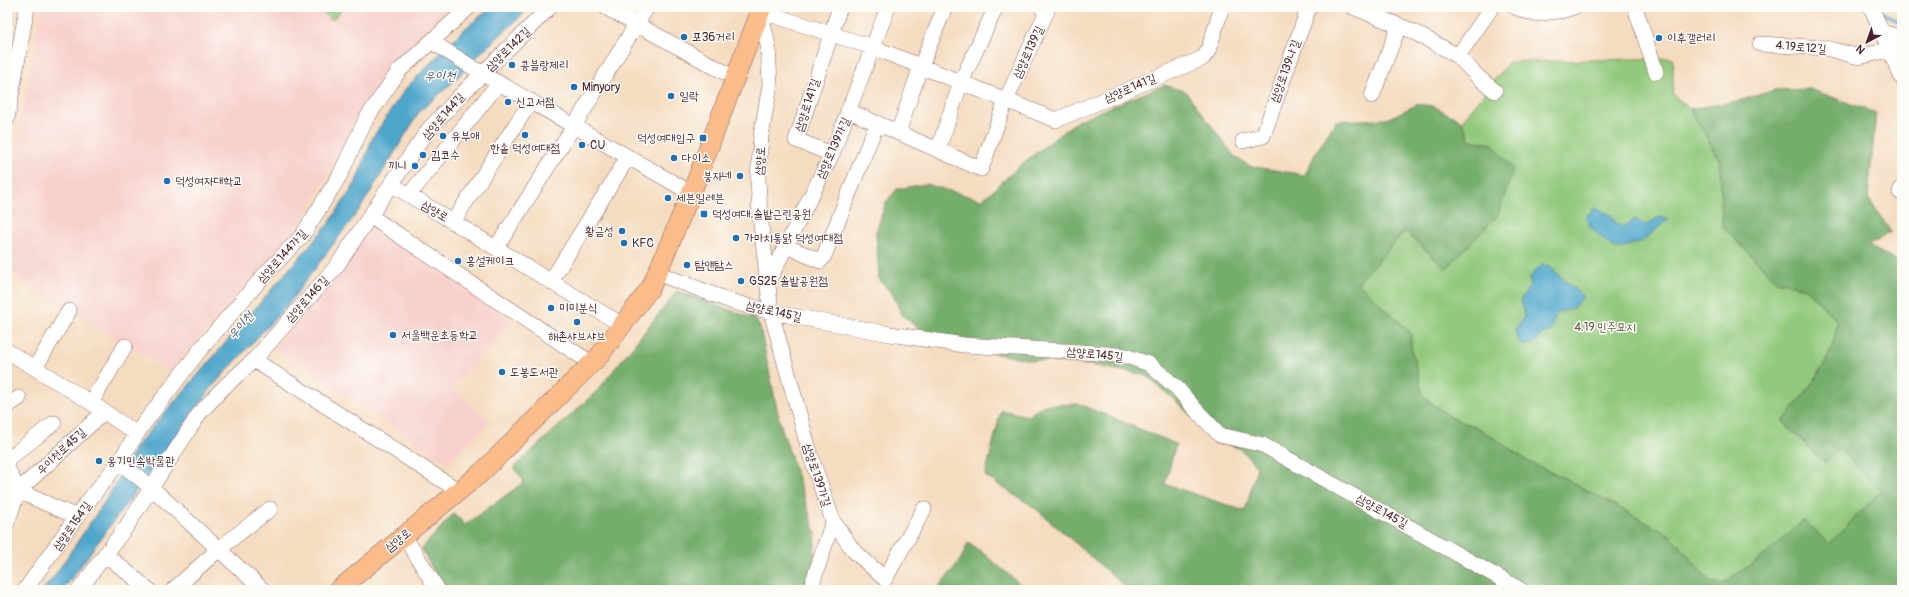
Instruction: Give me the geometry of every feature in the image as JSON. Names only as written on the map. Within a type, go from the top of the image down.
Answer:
[{"type":"main road","name":"삼양로","points":[[338,590],[482,472],[591,363],[651,287],[691,193],[735,78],[758,8]]},
{"type":"street","points":[[7,119],[27,7]]},
{"type":"street","name":"삼양로144가길","points":[[119,462],[137,434],[199,351],[266,273],[302,236],[340,175],[366,119],[399,71],[469,7]]},
{"type":"street","name":"삼양로142길","points":[[483,74],[550,7]]},
{"type":"street","points":[[605,7],[735,78]]},
{"type":"street","points":[[496,248],[574,126],[647,7]]},
{"type":"street","points":[[830,34],[840,7]]},
{"type":"street","name":"삼양로139가길","points":[[768,284],[832,154],[888,7]]},
{"type":"street","points":[[898,133],[920,66],[944,7]]},
{"type":"street","points":[[938,150],[961,82],[996,7]]},
{"type":"street","name":"삼양로139길","points":[[1006,100],[1047,11],[1041,7]]},
{"type":"street","name":"삼양로141길","points":[[758,8],[830,34],[872,47],[1056,120],[1203,58],[1208,51],[1222,7]]},
{"type":"street","name":"삼양로139나길","points":[[1243,141],[1263,136],[1309,7]]},
{"type":"street","points":[[1353,7],[1399,26],[1458,56],[1478,77],[1495,91]]},
{"type":"street","points":[[1458,56],[1492,7]]},
{"type":"street","points":[[1515,7],[1534,14],[1565,10],[1574,7]]},
{"type":"street","points":[[1635,7],[1656,72]]},
{"type":"street","points":[[1871,7],[1888,50],[1902,78]]},
{"type":"street","name":"삼양로","points":[[758,8],[768,46],[770,86],[761,136],[758,179],[760,215],[771,312]]},
{"type":"street","points":[[1372,96],[1399,26]]},
{"type":"street","points":[[1881,32],[1902,42]]},
{"type":"street","name":"삼양로141길","points":[[830,34],[796,140],[832,154]]},
{"type":"street","points":[[432,42],[483,74],[691,193]]},
{"type":"street","name":"4.19로12길","points":[[1760,44],[1826,48],[1859,57],[1888,50]]},
{"type":"street","name":"삼양로144길","points":[[370,216],[429,129],[483,74]]},
{"type":"street","name":"삼양로144길","points":[[409,195],[499,83]]},
{"type":"street","points":[[849,111],[981,169],[1006,100]]},
{"type":"street","points":[[453,222],[531,101]]},
{"type":"street","points":[[786,246],[820,261],[824,256],[877,123]]},
{"type":"street","points":[[550,281],[628,157]]},
{"type":"street","name":"삼양로","points":[[391,184],[622,325]]},
{"type":"street","points":[[370,216],[591,363]]},
{"type":"street","name":"삼양로146길","points":[[79,590],[126,527],[199,414],[223,388],[254,360],[336,267],[370,216]]},
{"type":"street","name":"삼양로145길","points":[[656,273],[733,302],[771,312],[890,334],[957,344],[1126,356],[1149,364],[1178,388],[1195,409],[1220,435],[1263,445],[1521,590]]},
{"type":"street","points":[[35,368],[69,311]]},
{"type":"street","name":"삼양로139가길","points":[[771,312],[811,457],[833,521],[853,550],[885,579],[924,509]]},
{"type":"street","points":[[91,403],[125,346]]},
{"type":"street","points":[[7,351],[91,403],[137,434]]},
{"type":"street","points":[[254,360],[459,491]]},
{"type":"street","name":"우이천로45길","points":[[18,491],[104,412]]},
{"type":"street","points":[[7,460],[54,423]]},
{"type":"street","points":[[119,462],[152,488],[263,590]]},
{"type":"street","name":"삼양로154길","points":[[25,590],[77,517],[119,462]]},
{"type":"street","points":[[7,467],[18,491],[77,517]]},
{"type":"street","points":[[7,522],[18,491]]},
{"type":"street","points":[[173,590],[219,549],[270,509]]},
{"type":"street","name":"삼양로139가길","points":[[810,590],[833,521]]},
{"type":"street","points":[[404,536],[438,590]]},
{"type":"street","points":[[105,554],[149,590]]},
{"type":"shaded area","name":"덕성여자대학교","points":[[43,7],[456,7],[394,63],[356,117],[319,191],[290,238],[169,371],[7,270],[7,195]]},
{"type":"shaded area","name":"서울백운초등학교","points":[[370,221],[512,321],[453,388],[491,423],[447,463],[275,349],[338,270]]},
{"type":"green space","points":[[317,7],[344,7],[332,20]]},
{"type":"green space","name":"4.19 민주묘지","points":[[1673,58],[1673,95],[1690,109],[1720,161],[1722,226],[1776,281],[1805,288],[1837,321],[1831,349],[1825,362],[1818,375],[1783,422],[1825,463],[1839,449],[1882,491],[1829,544],[1762,557],[1722,584],[1710,582],[1671,536],[1568,480],[1531,463],[1480,429],[1450,417],[1423,396],[1411,347],[1411,333],[1358,283],[1405,231],[1413,239],[1493,144],[1470,140],[1462,121],[1509,62]]},
{"type":"green space","points":[[1164,85],[1185,91],[1235,157],[1250,166],[1305,175],[1316,152],[1336,121],[1387,119],[1418,104],[1433,106],[1462,121],[1470,140],[1493,144],[1513,169],[1498,215],[1446,269],[1405,231],[1358,283],[1411,333],[1411,347],[1423,396],[1450,417],[1480,429],[1531,463],[1568,480],[1671,536],[1710,582],[1722,584],[1762,557],[1804,520],[1829,544],[1881,491],[1839,449],[1825,463],[1783,422],[1818,375],[1825,363],[1835,336],[1837,321],[1805,288],[1776,281],[1722,226],[1720,161],[1690,109],[1738,101],[1775,90],[1810,89],[1876,113],[1868,198],[1891,232],[1868,246],[1902,263],[1902,590],[1129,590],[1035,508],[985,476],[1001,410],[1028,416],[1044,405],[1079,404],[1176,444],[1165,484],[1245,511],[1257,467],[1241,449],[1214,439],[1177,402],[1145,375],[1083,364],[1031,360],[936,343],[901,314],[893,295],[879,279],[876,232],[886,202],[897,189],[926,184],[982,200],[1023,163],[1077,121]]},
{"type":"green space","points":[[677,291],[755,319],[760,327],[780,423],[816,534],[814,558],[805,590],[445,590],[421,549],[454,513],[465,525],[524,482],[514,467],[597,391]]},
{"type":"green space","points":[[968,543],[983,553],[1027,590],[936,590],[961,559]]},
{"type":"water","name":"우이천","points":[[492,7],[531,7],[486,48],[449,86],[420,111],[360,209],[289,303],[213,386],[63,590],[42,590],[53,578],[109,495],[137,445],[329,223],[355,184],[373,137],[405,89],[462,31]]},
{"type":"water","points":[[1594,208],[1611,215],[1615,222],[1623,227],[1635,219],[1646,225],[1659,217],[1669,219],[1641,242],[1617,249],[1612,247],[1588,225],[1590,223],[1585,218]]},
{"type":"water","points":[[1543,263],[1548,268],[1549,266],[1583,297],[1573,308],[1557,313],[1553,321],[1551,332],[1543,333],[1534,344],[1524,345],[1517,339],[1515,330],[1524,317],[1521,299],[1530,286],[1530,277]]},
{"type":"waterway","points":[[1879,11],[1902,24]]},
{"type":"place","name":"포36거리","points":[[684,37]]},
{"type":"place","name":"이후갤러리","points":[[1659,38]]},
{"type":"place","name":"콩블랑제리","points":[[512,65]]},
{"type":"place","name":"Minyory","points":[[574,87]]},
{"type":"place","name":"일락","points":[[671,96]]},
{"type":"place","name":"신고서점","points":[[508,102]]},
{"type":"place","name":"한솥 덕성여대점","points":[[525,135]]},
{"type":"place","name":"유부애","points":[[443,136]]},
{"type":"place","name":"덕성여대입구","points":[[703,138]]},
{"type":"place","name":"CU","points":[[582,145]]},
{"type":"place","name":"김코수","points":[[423,155]]},
{"type":"place","name":"다이소","points":[[674,158]]},
{"type":"place","name":"끼니","points":[[415,166]]},
{"type":"place","name":"붕자네","points":[[740,176]]},
{"type":"place","name":"덕성여자대학교","points":[[167,181]]},
{"type":"place","name":"세븐일레븐","points":[[668,198]]},
{"type":"place","name":"덕성여대.솔밭근린공원","points":[[704,214]]},
{"type":"place","name":"황금성","points":[[622,231]]},
{"type":"place","name":"가마치통닭 덕성여대점","points":[[736,238]]},
{"type":"place","name":"KFC","points":[[624,243]]},
{"type":"place","name":"홍설케이크","points":[[458,261]]},
{"type":"place","name":"탐앤탐스","points":[[687,265]]},
{"type":"place","name":"GS25 솔밭공원점","points":[[741,281]]},
{"type":"place","name":"미미분식","points":[[551,308]]},
{"type":"place","name":"해촌샤브샤브","points":[[577,322]]},
{"type":"place","name":"서울백운초등학교","points":[[393,335]]},
{"type":"place","name":"도봉도서관","points":[[502,372]]},
{"type":"place","name":"옹기민속박물관","points":[[99,461]]}]
